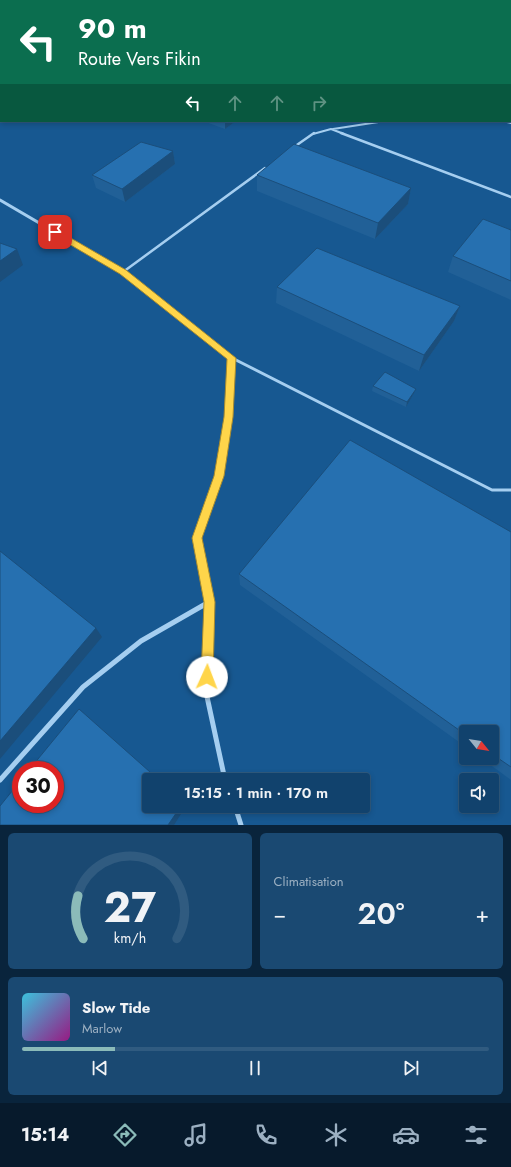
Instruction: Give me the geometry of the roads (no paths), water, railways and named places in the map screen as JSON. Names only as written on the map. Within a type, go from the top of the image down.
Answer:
[{"type":"street","points":[[0,200],[123,272],[232,358],[228,417],[219,476],[197,538],[209,602],[206,692],[223,773]]},
{"type":"street","points":[[0,780],[83,687],[141,641],[209,602]]},
{"type":"street","points":[[237,813],[241,825]]},
{"type":"lane","points":[[288,151],[314,133],[378,122]]},
{"type":"lane","points":[[331,129],[511,197]]},
{"type":"lane","points":[[123,272],[269,165]]},
{"type":"lane","points":[[232,358],[492,490],[511,490]]}]
